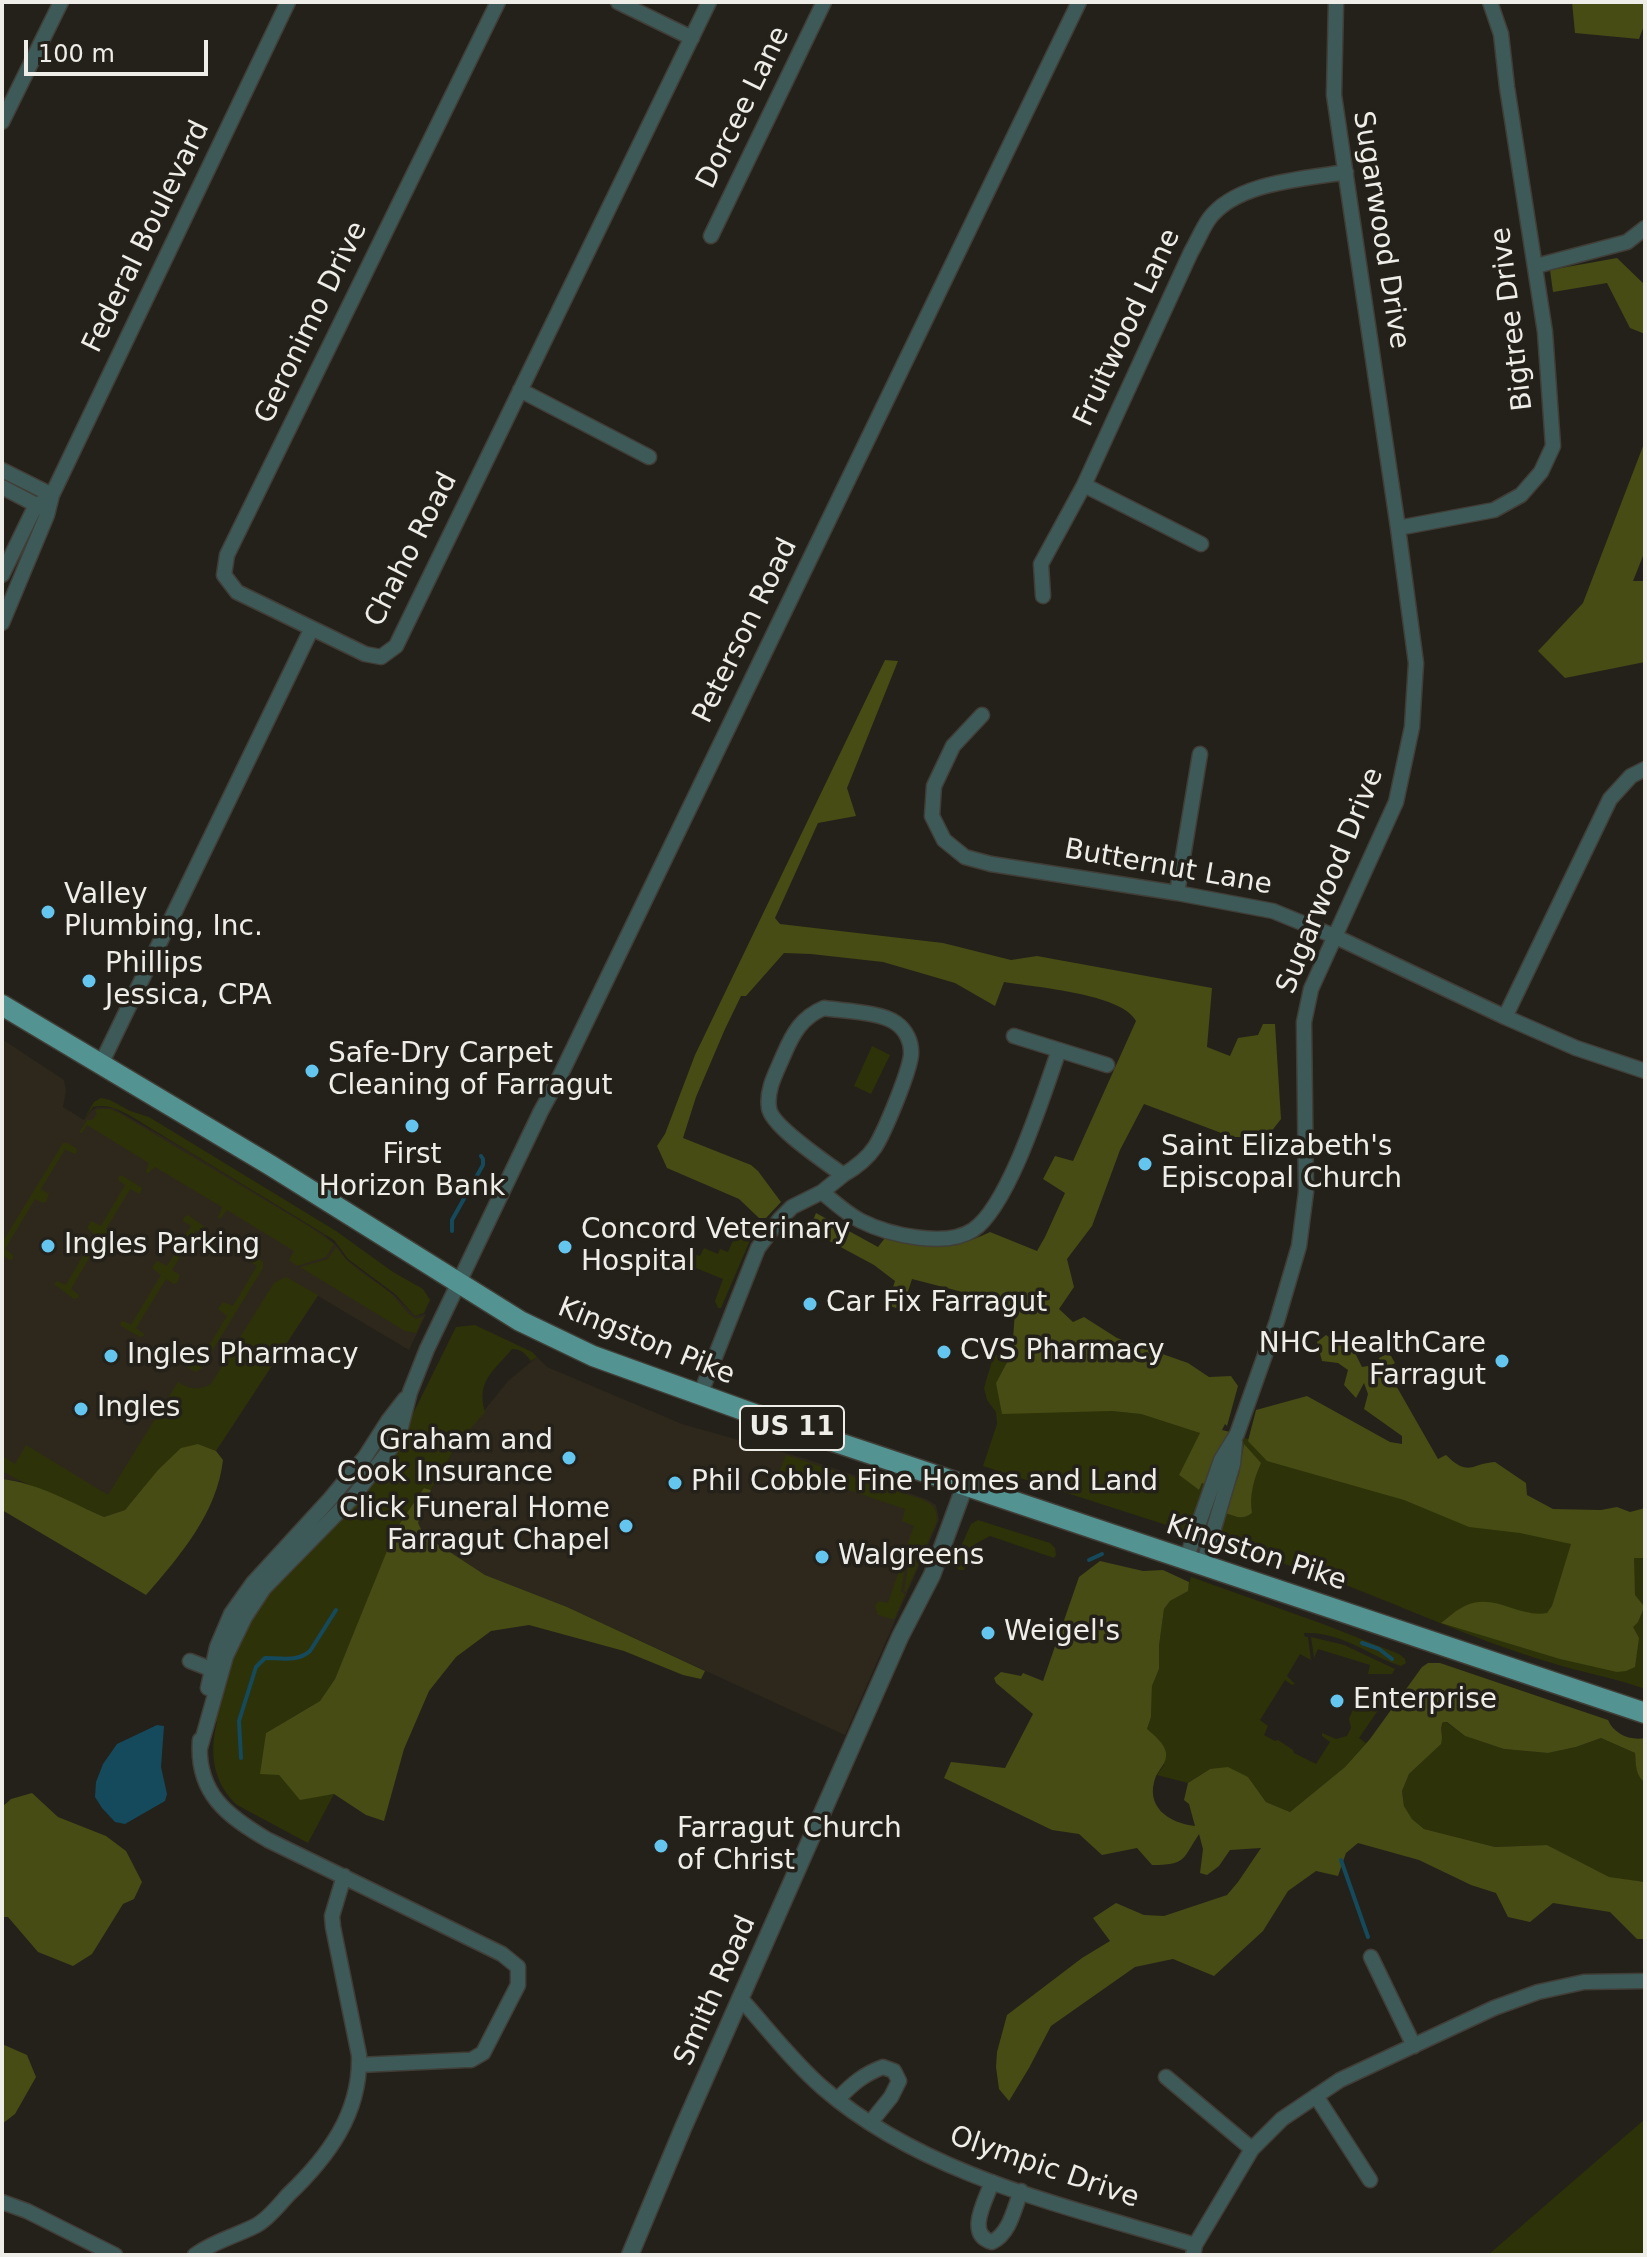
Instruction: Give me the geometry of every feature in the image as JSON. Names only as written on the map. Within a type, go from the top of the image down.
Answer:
[{"type":"main road","name":"Kingston Pike","points":[[2,1005],[270,1165],[520,1321],[593,1356],[965,1485],[1645,1713]]},
{"type":"street","points":[[2,122],[61,2]]},
{"type":"street","name":"Federal Boulevard","points":[[2,575],[52,495],[288,2]]},
{"type":"street","name":"Geronimo Drive","points":[[311,630],[237,592],[224,575],[227,555],[498,2]]},
{"type":"street","points":[[618,2],[692,38]]},
{"type":"street","name":"Chaho Road","points":[[311,630],[365,654],[381,657],[396,646],[709,2]]},
{"type":"street","name":"Dorcee Lane","points":[[711,236],[824,2]]},
{"type":"street","name":"Peterson Road","points":[[344,1876],[268,1840],[237,1821],[220,1806],[204,1778],[200,1748],[216,1672],[264,1588],[304,1537],[353,1497],[390,1449],[401,1427],[410,1392],[458,1282],[1079,2]]},
{"type":"street","name":"Sugarwood Drive","points":[[1194,1562],[1221,1480],[1233,1464],[1235,1439],[1277,1321],[1299,1246],[1306,1192],[1304,1022],[1311,989],[1396,802],[1412,727],[1416,663],[1334,95],[1336,2]]},
{"type":"street","name":"Bigtree Drive","points":[[1398,528],[1494,510],[1521,495],[1541,472],[1553,446],[1545,332],[1536,266],[1501,34],[1490,2]]},
{"type":"street","name":"Fruitwood Lane","points":[[1043,596],[1041,564],[1084,485],[1209,219],[1229,199],[1262,187],[1346,172]]},
{"type":"street","points":[[1536,266],[1627,242],[1645,228]]},
{"type":"street","points":[[520,390],[649,457]]},
{"type":"street","points":[[2,470],[52,495]]},
{"type":"street","points":[[1084,485],[1201,544]]},
{"type":"street","points":[[2,487],[43,508]]},
{"type":"street","name":"Federal Boulevard","points":[[2,623],[43,508]]},
{"type":"street","points":[[100,1066],[311,630]]},
{"type":"street","name":"Butternut Lane","points":[[982,715],[953,746],[934,786],[932,816],[944,840],[965,857],[991,864],[1273,911],[1576,1048],[1645,1071]]},
{"type":"street","points":[[1177,893],[1200,754]]},
{"type":"street","points":[[1505,1017],[1610,799],[1631,776],[1645,769]]},
{"type":"street","points":[[700,1395],[758,1248],[792,1207],[822,1192],[858,1166],[874,1147],[904,1079],[911,1054],[909,1037],[894,1021],[824,1008],[810,1014],[789,1044],[769,1091],[769,1109],[778,1125],[843,1175]]},
{"type":"street","points":[[1014,1036],[1107,1065]]},
{"type":"street","points":[[822,1192],[861,1221],[885,1230],[917,1238],[956,1237],[971,1231],[1002,1195],[1059,1050]]},
{"type":"street","name":"Smith Road","points":[[630,2255],[900,1637],[932,1575],[965,1485]]},
{"type":"street","points":[[190,1661],[216,1672]]},
{"type":"street","points":[[195,2255],[257,2225],[266,2217],[329,2151],[353,2103],[360,2077],[359,2065],[332,1916],[344,1876],[502,1954],[514,1961],[520,1972],[518,1985],[479,2056],[465,2060],[359,2065]]},
{"type":"street","points":[[1371,1957],[1414,2046]]},
{"type":"street","points":[[1194,2250],[1252,2149],[1282,2119],[1340,2080],[1494,2008],[1538,1992],[1584,1982],[1645,1981]]},
{"type":"street","name":"Olympic Drive","points":[[741,1999],[815,2079],[896,2140],[972,2175],[1194,2250]]},
{"type":"street","points":[[838,2099],[855,2081],[869,2072],[883,2067],[894,2071],[899,2081],[891,2097],[870,2123]]},
{"type":"street","points":[[1166,2077],[1252,2149]]},
{"type":"street","points":[[1316,2096],[1370,2180]]},
{"type":"street","points":[[992,2182],[977,2225],[979,2233],[992,2242],[1006,2230],[1021,2191]]},
{"type":"street","points":[[2,2202],[27,2211],[115,2255]]},
{"type":"shaded area","points":[[2,1039],[64,1080],[66,1091],[63,1107],[84,1120],[97,1107],[113,1108],[323,1234],[346,1259],[394,1295],[415,1316],[426,1314],[409,1350],[318,1296],[216,1451],[198,1444],[125,1510],[2,1479]]},
{"type":"shaded area","points":[[537,1357],[547,1367],[682,1424],[803,1458],[936,1505],[939,1520],[845,1735],[567,1607],[485,1575],[424,1535],[418,1523],[431,1490],[458,1443],[508,1381]]},
{"type":"green space","points":[[1572,2],[1645,2],[1645,23],[1639,39],[1575,33]]},
{"type":"green space","points":[[1617,258],[1645,285],[1645,334],[1630,328],[1607,283],[1553,292],[1550,270]]},
{"type":"green space","points":[[1645,441],[1645,551],[1633,581],[1645,581],[1645,662],[1565,678],[1538,651],[1583,603]]},
{"type":"green space","points":[[885,660],[898,661],[847,788],[856,816],[818,823],[775,918],[780,924],[943,943],[1011,960],[1037,956],[1212,988],[1207,1047],[1230,1056],[1238,1038],[1258,1035],[1263,1024],[1275,1024],[1281,1119],[1267,1137],[1232,1137],[1144,1104],[1120,1150],[1092,1226],[1067,1259],[1074,1287],[1059,1309],[1073,1322],[1084,1317],[1117,1338],[1188,1363],[1209,1377],[1231,1376],[1238,1386],[1227,1426],[1225,1424],[1222,1430],[1230,1432],[1206,1485],[1202,1483],[1199,1490],[1179,1475],[1200,1433],[1141,1414],[1111,1411],[1002,1414],[996,1383],[1012,1353],[1015,1311],[1005,1303],[912,1279],[902,1310],[887,1305],[895,1281],[874,1265],[809,1230],[816,1213],[878,1247],[885,1238],[949,1246],[990,1232],[1037,1251],[1065,1193],[1043,1179],[1055,1156],[1073,1161],[1136,1021],[1128,1012],[1114,1004],[1076,993],[1004,982],[995,1006],[955,983],[883,962],[784,953],[746,996],[741,996],[696,1097],[683,1138],[751,1165],[781,1202],[766,1218],[759,1218],[739,1199],[667,1168],[657,1146],[665,1134],[695,1055]]},
{"type":"green space","points":[[872,1046],[890,1055],[871,1094],[854,1086]]},
{"type":"green space","points":[[101,1098],[149,1117],[336,1231],[393,1272],[423,1289],[430,1300],[424,1313],[415,1316],[395,1294],[348,1259],[334,1240],[129,1115],[98,1106],[93,1107],[84,1119],[94,1102]]},
{"type":"green space","points":[[110,1109],[310,1227],[334,1244],[326,1257],[297,1266],[289,1260],[294,1251],[227,1210],[218,1218],[222,1207],[155,1167],[147,1174],[149,1163],[87,1125],[79,1133],[87,1120],[92,1120],[97,1114],[95,1110]]},
{"type":"green space","points":[[63,1143],[76,1148],[77,1152],[75,1154],[65,1149],[41,1189],[49,1194],[46,1202],[35,1199],[5,1249],[13,1255],[10,1260],[2,1255],[2,1243]]},
{"type":"green space","points":[[119,1176],[142,1188],[140,1194],[130,1189],[106,1229],[114,1234],[111,1242],[100,1239],[71,1289],[79,1295],[74,1299],[54,1284],[57,1281],[66,1285],[95,1235],[87,1228],[91,1221],[101,1226],[125,1185],[118,1180]]},
{"type":"green space","points":[[188,1215],[209,1230],[205,1234],[196,1230],[172,1270],[180,1275],[177,1283],[166,1279],[136,1328],[144,1334],[140,1337],[120,1323],[123,1321],[131,1325],[161,1275],[152,1268],[157,1261],[167,1266],[191,1226],[183,1221]]},
{"type":"green space","points":[[735,1236],[751,1238],[721,1308],[718,1308],[715,1301],[723,1279],[686,1264],[690,1253],[700,1256],[704,1248],[718,1254],[720,1249],[728,1252]]},
{"type":"green space","points":[[336,1247],[353,1266],[389,1292],[412,1316],[416,1319],[423,1317],[416,1333],[405,1331],[300,1267],[328,1259]]},
{"type":"green space","points":[[251,1255],[263,1262],[263,1268],[201,1369],[195,1372],[186,1363],[197,1365],[227,1316],[218,1309],[223,1302],[233,1306],[257,1266],[249,1261]]},
{"type":"green space","points":[[286,1277],[318,1295],[216,1451],[198,1444],[158,1470],[125,1510],[104,1517],[2,1471],[2,1456],[15,1464],[26,1445],[108,1495],[178,1382],[194,1388],[211,1384],[274,1283]]},
{"type":"green space","points":[[475,1325],[537,1357],[531,1361],[523,1352],[512,1349],[493,1371],[483,1392],[485,1412],[458,1443],[431,1490],[424,1488],[400,1523],[335,1679],[320,1701],[266,1733],[279,1775],[300,1799],[334,1794],[308,1843],[237,1805],[218,1777],[213,1756],[217,1722],[213,1720],[232,1652],[260,1603],[393,1454],[456,1327]]},
{"type":"green space","points":[[1326,1335],[1339,1344],[1354,1340],[1360,1351],[1356,1355],[1362,1367],[1368,1366],[1373,1373],[1382,1368],[1379,1358],[1387,1354],[1391,1356],[1395,1363],[1386,1368],[1438,1459],[1446,1455],[1466,1468],[1495,1462],[1526,1483],[1527,1495],[1553,1509],[1601,1510],[1617,1507],[1630,1512],[1645,1508],[1645,1558],[1634,1558],[1635,1595],[1643,1605],[1638,1622],[1633,1627],[1639,1638],[1635,1667],[1617,1672],[1560,1659],[1441,1623],[1460,1609],[1477,1602],[1537,1614],[1547,1613],[1552,1606],[1571,1544],[1520,1533],[1469,1527],[1404,1500],[1267,1461],[1248,1441],[1256,1410],[1307,1396],[1390,1442],[1402,1444],[1402,1436],[1364,1409],[1368,1394],[1364,1383],[1356,1398],[1344,1385],[1348,1370],[1338,1363],[1322,1361],[1317,1342]]},
{"type":"green space","points":[[994,1354],[1009,1359],[996,1383],[1111,1411],[1141,1414],[1201,1433],[1179,1475],[1199,1490],[1202,1483],[1206,1485],[1190,1527],[1185,1531],[983,1466],[997,1424],[996,1412],[987,1400],[984,1388]]},
{"type":"green space","points":[[1244,1438],[1552,1516],[1645,1513],[1645,1689],[1512,1650],[1348,1586],[1222,1542],[1218,1536]]},
{"type":"green space","points":[[198,1444],[216,1451],[223,1460],[213,1498],[184,1549],[146,1595],[2,1510],[2,1479],[42,1489],[104,1517],[125,1510],[181,1448]]},
{"type":"green space","points":[[1244,1444],[1261,1463],[1253,1487],[1252,1513],[1242,1517],[1225,1513],[1239,1474]]},
{"type":"green space","points":[[786,1455],[921,1499],[933,1507],[937,1521],[906,1592],[911,1550],[906,1548],[914,1526],[902,1521],[905,1509],[786,1469],[783,1478],[779,1478]]},
{"type":"green space","points":[[424,1488],[431,1490],[418,1523],[424,1535],[485,1575],[567,1607],[705,1671],[701,1679],[624,1651],[529,1625],[491,1631],[456,1657],[429,1691],[404,1749],[384,1821],[366,1815],[334,1794],[300,1800],[279,1775],[260,1774],[266,1733],[320,1701],[335,1679],[400,1523]]},
{"type":"green space","points":[[978,1520],[1050,1543],[1056,1555],[1054,1558],[990,1536],[975,1544],[964,1570],[959,1570],[953,1564],[971,1524]]},
{"type":"green space","points":[[905,1553],[901,1592],[905,1594],[894,1619],[878,1615],[875,1606],[879,1601],[888,1603]]},
{"type":"green space","points":[[1100,1561],[1143,1571],[1163,1570],[1189,1582],[1188,1591],[1170,1601],[1164,1609],[1159,1669],[1152,1686],[1151,1717],[1147,1729],[1166,1753],[1156,1776],[1153,1796],[1168,1817],[1195,1826],[1189,1804],[1184,1800],[1188,1783],[1210,1769],[1228,1767],[1248,1777],[1266,1802],[1290,1812],[1345,1767],[1370,1739],[1422,1667],[1428,1663],[1440,1663],[1608,1720],[1618,1733],[1628,1737],[1645,1738],[1645,1783],[1638,1773],[1635,1753],[1601,1738],[1548,1753],[1504,1749],[1465,1736],[1443,1722],[1441,1744],[1409,1774],[1402,1791],[1404,1806],[1412,1819],[1424,1829],[1495,1847],[1547,1845],[1609,1877],[1645,1882],[1645,1939],[1637,1939],[1610,1912],[1553,1903],[1530,1922],[1508,1917],[1496,1893],[1471,1885],[1419,1860],[1358,1843],[1346,1853],[1338,1876],[1316,1871],[1288,1891],[1263,1931],[1214,1976],[1173,1959],[1135,1967],[1051,2026],[1009,2101],[999,2089],[996,2067],[1007,2015],[1082,1958],[1110,1941],[1093,1918],[1116,1903],[1144,1915],[1164,1916],[1227,1895],[1261,1848],[1230,1850],[1219,1866],[1207,1875],[1200,1873],[1203,1849],[1199,1834],[1186,1855],[1171,1864],[1152,1865],[1137,1848],[1102,1855],[1079,1834],[1052,1830],[944,1778],[951,1762],[1005,1768],[1033,1714],[994,1678],[1001,1672],[1021,1676],[1023,1673],[1043,1681],[1079,1577]]},
{"type":"green space","points":[[1191,1577],[1323,1624],[1405,1659],[1406,1663],[1401,1666],[1342,1640],[1304,1633],[1308,1637],[1311,1660],[1300,1654],[1287,1676],[1295,1684],[1285,1680],[1260,1720],[1268,1726],[1264,1735],[1278,1740],[1294,1753],[1316,1764],[1330,1742],[1322,1733],[1336,1739],[1347,1736],[1351,1728],[1349,1719],[1356,1702],[1362,1707],[1363,1704],[1368,1705],[1372,1693],[1381,1699],[1381,1706],[1359,1738],[1366,1743],[1345,1767],[1290,1812],[1266,1802],[1248,1777],[1210,1769],[1188,1783],[1157,1775],[1164,1765],[1147,1729],[1151,1717],[1152,1686],[1159,1669],[1164,1609],[1170,1601],[1187,1591]]},
{"type":"green space","points":[[1311,1637],[1344,1645],[1395,1669],[1392,1674],[1368,1674],[1370,1665],[1318,1649],[1314,1658]]},
{"type":"green space","points":[[1443,1722],[1465,1736],[1504,1749],[1548,1753],[1601,1738],[1635,1753],[1638,1773],[1645,1783],[1645,1882],[1609,1878],[1547,1845],[1495,1847],[1424,1829],[1412,1819],[1404,1806],[1402,1791],[1409,1774],[1441,1743]]},
{"type":"green space","points":[[32,1793],[58,1817],[106,1836],[126,1851],[142,1882],[134,1899],[123,1904],[92,1954],[73,1966],[38,1952],[8,1917],[2,1917],[2,1807],[11,1799]]},
{"type":"green space","points":[[2,2044],[27,2055],[36,2077],[15,2114],[2,2124]]},
{"type":"green space","points":[[1645,2119],[1645,2255],[1488,2255]]},
{"type":"water","points":[[157,1725],[164,1726],[161,1767],[167,1794],[165,1801],[125,1824],[115,1822],[95,1797],[96,1782],[103,1764],[117,1744]]},
{"type":"waterway","points":[[452,1231],[452,1220],[483,1165],[481,1156]]},
{"type":"waterway","points":[[1089,1560],[1102,1554]]},
{"type":"waterway","points":[[241,1758],[239,1721],[256,1667],[265,1658],[289,1659],[310,1651],[336,1610]]},
{"type":"waterway","points":[[1362,1643],[1379,1649],[1392,1659]]},
{"type":"waterway","points":[[1341,1860],[1368,1937]]},
{"type":"place","name":"Valley Plumbing, Inc.","points":[[48,912]]},
{"type":"place","name":"Phillips Jessica, CPA","points":[[89,981]]},
{"type":"place","name":"Safe-Dry Carpet Cleaning of Farragut","points":[[312,1071]]},
{"type":"place","name":"First Horizon Bank","points":[[412,1126]]},
{"type":"place","name":"Saint Elizabeth's Episcopal Church","points":[[1145,1164]]},
{"type":"place","name":"Ingles Parking","points":[[48,1246]]},
{"type":"place","name":"Concord Veterinary Hospital","points":[[565,1247]]},
{"type":"place","name":"Car Fix Farragut","points":[[810,1304]]},
{"type":"place","name":"CVS Pharmacy","points":[[944,1352]]},
{"type":"place","name":"Ingles Pharmacy","points":[[111,1356]]},
{"type":"place","name":"NHC HealthCare Farragut","points":[[1502,1361]]},
{"type":"place","name":"Ingles","points":[[81,1409]]},
{"type":"place","name":"Graham and Cook Insurance","points":[[569,1458]]},
{"type":"place","name":"Phil Cobble Fine Homes and Land","points":[[675,1483]]},
{"type":"place","name":"Click Funeral Home Farragut Chapel","points":[[626,1526]]},
{"type":"place","name":"Walgreens","points":[[822,1557]]},
{"type":"place","name":"Weigel's","points":[[988,1633]]},
{"type":"place","name":"Enterprise","points":[[1337,1701]]},
{"type":"place","name":"Farragut Church of Christ","points":[[661,1846]]}]
